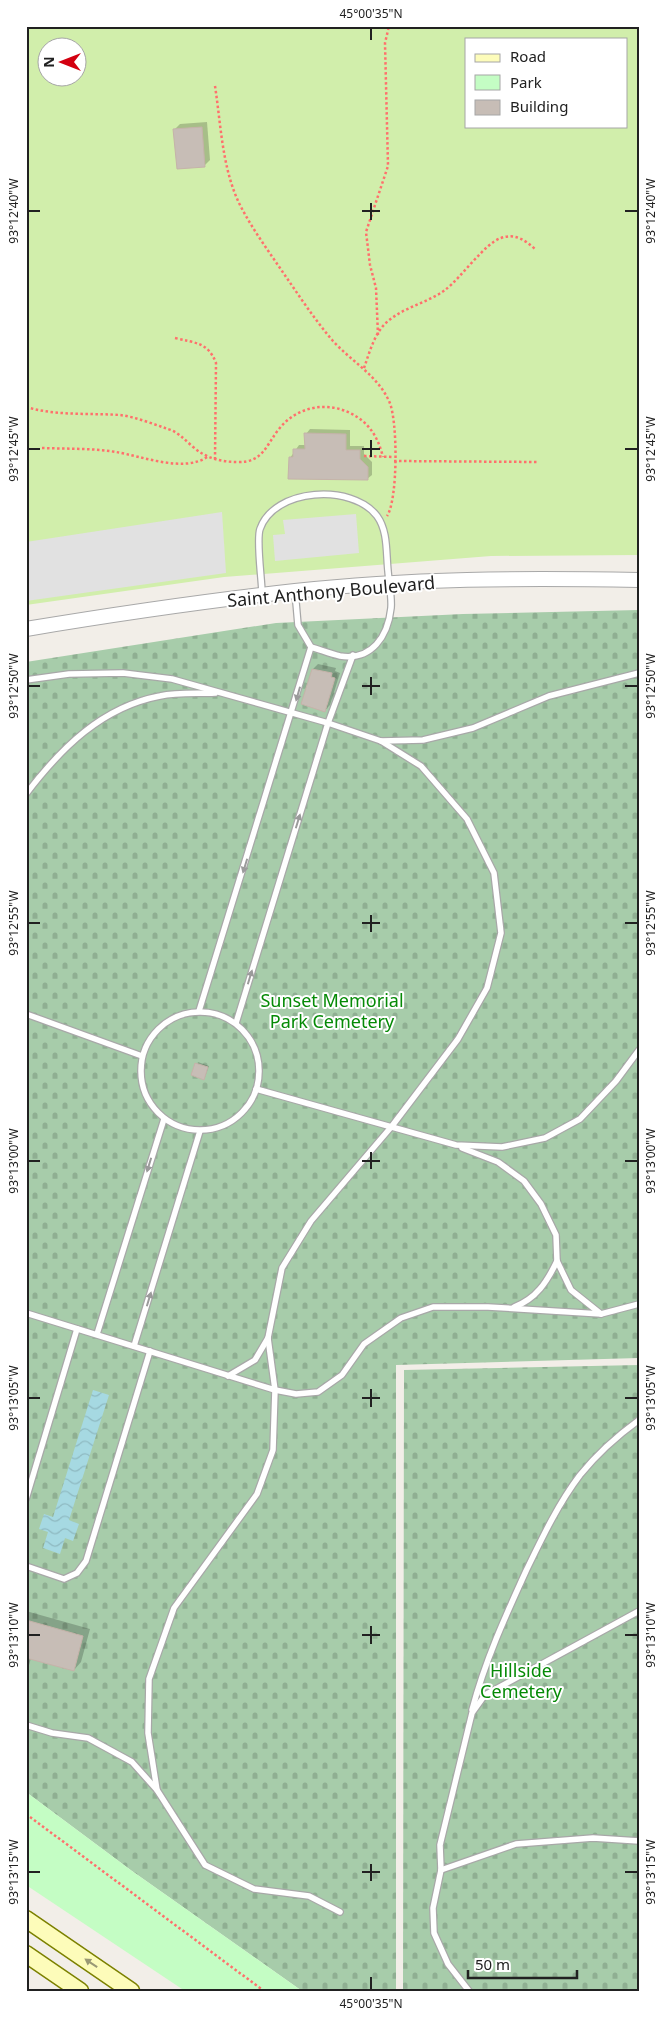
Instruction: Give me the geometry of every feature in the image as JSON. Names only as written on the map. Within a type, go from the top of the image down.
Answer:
[{"type":"main road","points":[[26,1919],[131,1991]]},
{"type":"main road","points":[[26,1954],[80,1991]]},
{"type":"street","name":"Saint Anthony Boulevard","points":[[26,629],[127,612],[295,591],[389,583],[506,579],[639,580]]},
{"type":"lane","points":[[262,596],[259,531],[264,521],[281,505],[306,496],[340,496],[368,507],[382,524],[389,583],[391,608],[383,638],[366,654],[342,656],[311,647],[298,625],[295,591]]},
{"type":"lane","points":[[199,1011],[293,714],[311,647]]},
{"type":"lane","points":[[236,1024],[328,723],[353,655]]},
{"type":"lane","points":[[26,680],[69,674],[123,673],[172,678],[328,723],[381,741],[422,766],[466,819],[494,874],[501,933],[488,988],[458,1039],[392,1126],[311,1221],[282,1268],[268,1338],[274,1390],[273,1450],[257,1494],[174,1608],[149,1679],[148,1734],[157,1790]]},
{"type":"lane","points":[[381,741],[423,740],[473,728],[549,696],[639,673]]},
{"type":"lane","points":[[26,794],[50,762],[88,727],[130,704],[162,696],[219,692]]},
{"type":"lane","points":[[199,1011],[221,1015],[236,1024],[251,1039],[258,1056],[260,1076],[253,1100],[233,1121],[218,1129],[200,1131],[183,1129],[164,1119],[151,1105],[142,1087],[140,1070],[142,1056],[147,1044],[163,1024],[189,1012],[199,1011]]},
{"type":"lane","points":[[26,1014],[142,1056]]},
{"type":"lane","points":[[456,1146],[502,1147],[545,1138],[580,1119],[616,1081],[639,1050]]},
{"type":"lane","points":[[256,1089],[392,1126],[456,1146],[498,1162],[524,1182],[541,1204],[556,1236],[557,1262],[571,1290],[601,1314]]},
{"type":"lane","points":[[97,1334],[164,1119]]},
{"type":"lane","points":[[134,1346],[200,1131]]},
{"type":"lane","points":[[510,1309],[526,1302],[547,1282],[557,1262]]},
{"type":"lane","points":[[26,1313],[274,1390],[296,1394],[318,1392],[342,1375],[364,1344],[401,1318],[433,1307],[601,1314],[639,1304]]},
{"type":"lane","points":[[26,1499],[77,1329]]},
{"type":"lane","points":[[228,1376],[255,1360],[268,1338]]},
{"type":"lane","points":[[26,1566],[64,1579],[77,1573],[86,1561],[150,1351]]},
{"type":"lane","points":[[469,1991],[448,1964],[434,1933],[433,1908],[441,1870],[440,1844],[481,1678],[499,1629],[562,1501],[581,1474],[614,1439],[639,1420]]},
{"type":"lane","points":[[472,1713],[485,1695],[639,1611]]},
{"type":"lane","points":[[26,1725],[52,1733],[88,1738],[132,1762],[157,1790],[205,1864],[254,1890],[309,1896],[340,1912]]},
{"type":"lane","points":[[441,1870],[516,1844],[593,1838],[639,1841]]},
{"type":"path","points":[[378,335],[376,288],[370,265],[366,232],[388,166],[385,43],[389,26]]},
{"type":"path","points":[[215,86],[228,176],[239,203],[253,228],[313,316],[342,351],[364,368],[380,386],[390,403],[394,426],[394,495],[392,510],[382,524]]},
{"type":"path","points":[[364,368],[378,335],[394,316],[445,290],[490,244],[500,238],[514,236],[526,240],[535,249]]},
{"type":"path","points":[[175,338],[206,346],[212,352],[216,363],[215,459]]},
{"type":"path","points":[[26,407],[78,415],[129,417],[179,433],[207,457],[247,462],[267,450],[278,429],[288,418],[303,411],[327,406],[342,409],[359,417],[374,432],[383,457]]},
{"type":"path","points":[[42,448],[116,452],[154,461],[179,463],[200,462],[207,457]]},
{"type":"path","points":[[364,456],[394,459],[537,462]]},
{"type":"path","points":[[26,1814],[264,1991]]},
{"type":"green space","points":[[26,26],[639,26],[639,555],[491,556],[224,577],[26,605]]},
{"type":"green space","name":"Sunset Memorial Park Cemetery","points":[[639,610],[639,1358],[396,1365],[396,1991],[302,1991],[132,1871],[26,1792],[26,662],[276,623],[463,614]]},
{"type":"green space","name":"Hillside Cemetery","points":[[639,1365],[639,1991],[403,1991],[404,1370]]},
{"type":"green space","points":[[26,1792],[132,1871],[302,1991],[185,1991],[26,1885]]},
{"type":"shaded area","points":[[222,512],[226,573],[26,601],[26,542]]},
{"type":"shaded area","points":[[356,514],[359,553],[275,561],[273,535],[285,534],[283,520]]},
{"type":"water","points":[[93,1390],[109,1395],[69,1520],[79,1524],[73,1541],[65,1538],[60,1554],[43,1548],[48,1532],[39,1529],[44,1514],[53,1517]]},
{"type":"building","points":[[202,127],[205,167],[177,169],[173,129]]},
{"type":"building","points":[[304,433],[346,434],[346,450],[360,450],[360,459],[368,467],[368,480],[288,479],[289,457],[293,457],[293,449],[305,449]]},
{"type":"building","points":[[312,669],[332,673],[331,677],[335,678],[325,712],[301,704]]},
{"type":"building","points":[[195,1063],[208,1067],[204,1080],[191,1075]]},
{"type":"building","points":[[26,1620],[83,1636],[74,1671],[26,1658]]}]
